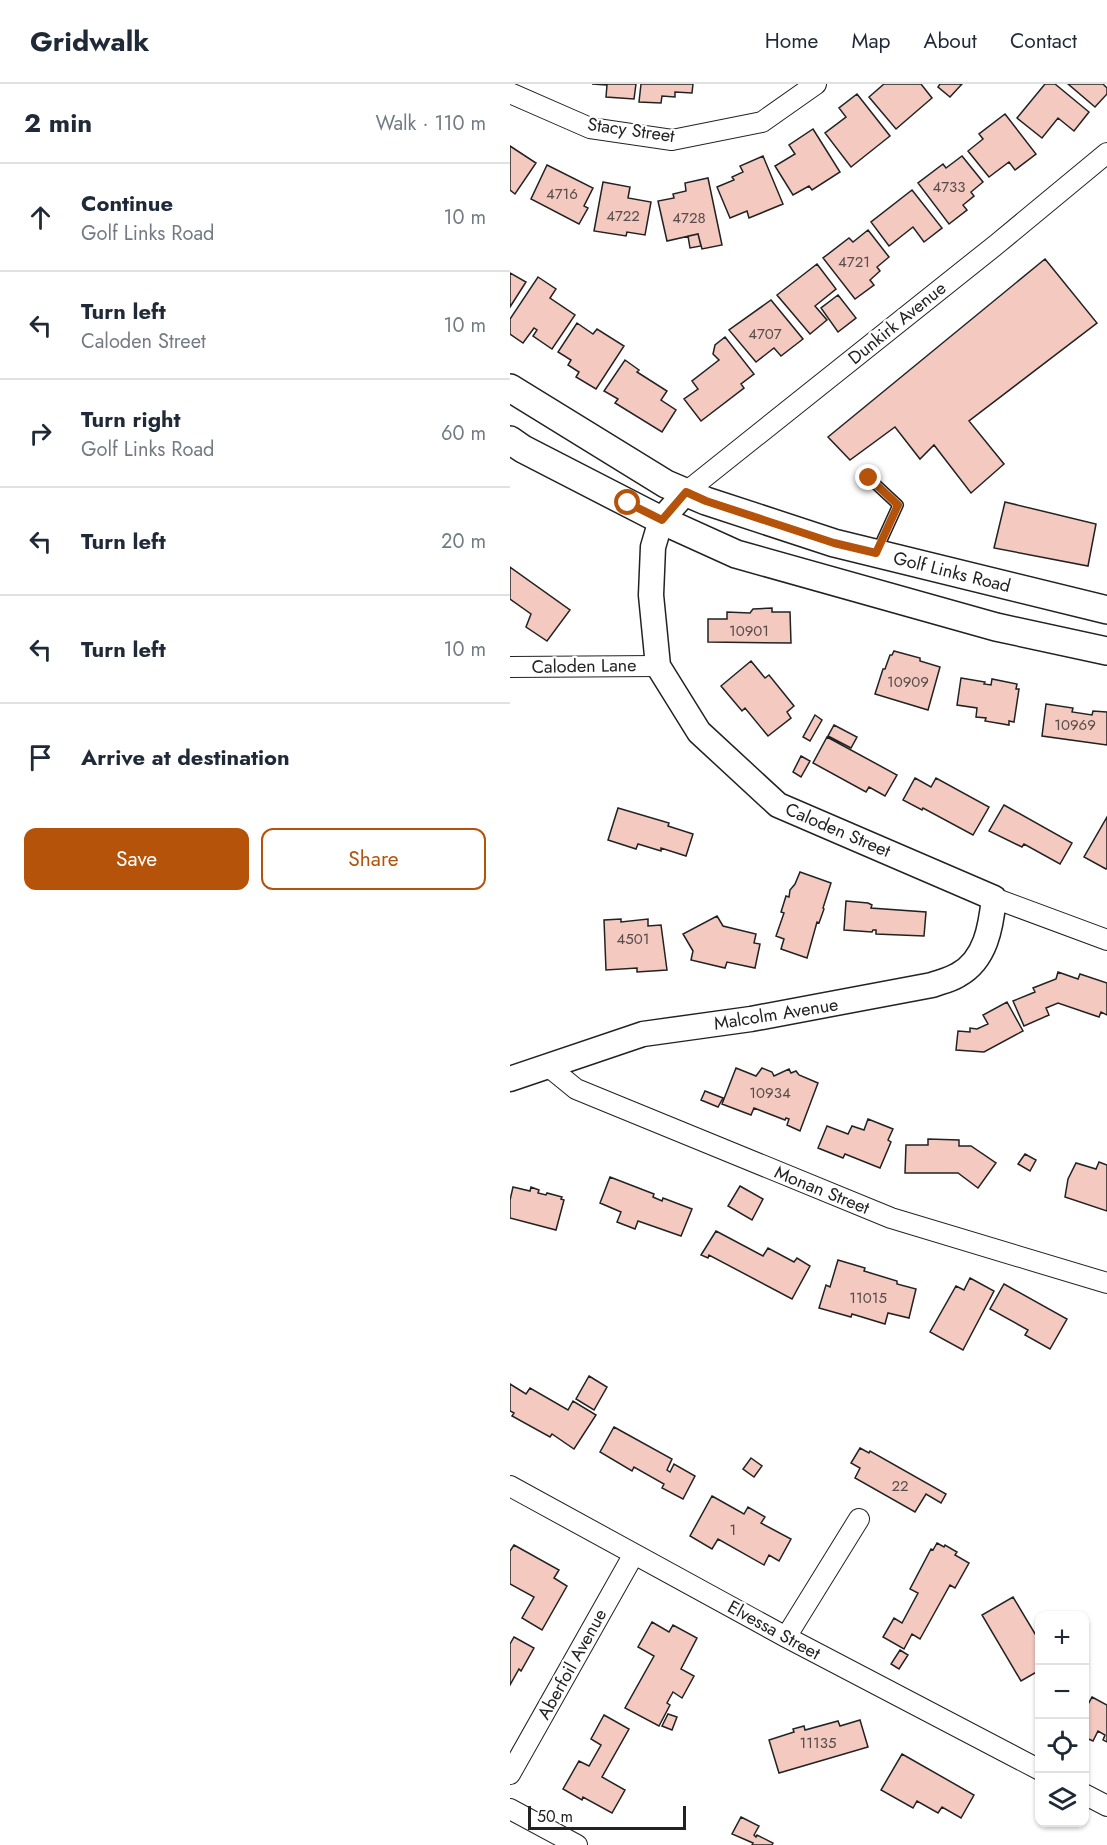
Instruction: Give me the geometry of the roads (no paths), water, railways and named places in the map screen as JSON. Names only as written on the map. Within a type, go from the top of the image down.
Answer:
[{"type":"main road","name":"Golf Links Road","points":[[510,388],[650,474],[706,501],[825,540],[1107,610]]},
{"type":"main road","points":[[510,440],[523,449],[662,520],[736,554],[996,627],[1107,651]]},
{"type":"street","name":"Stacy Street","points":[[510,93],[590,128],[672,140],[762,122],[816,84]]},
{"type":"street","name":"Dunkirk Avenue","points":[[686,492],[1107,153]]},
{"type":"street","name":"Caloden Street","points":[[686,492],[662,520],[653,547],[651,595],[658,666],[699,732],[778,805],[994,898],[1107,940]]},
{"type":"street","name":"Caloden Lane","points":[[510,667],[658,666]]},
{"type":"street","name":"Malcolm Avenue","points":[[510,1079],[643,1034],[846,1003],[932,985],[960,975],[981,954],[991,925],[994,898]]},
{"type":"street","name":"Monan Street","points":[[549,1067],[576,1089],[891,1218],[1107,1283]]},
{"type":"street","name":"Elvessa Street","points":[[510,1486],[786,1637],[1035,1767]]},
{"type":"street","points":[[786,1637],[859,1519]]},
{"type":"street","name":"Aberfoil Avenue","points":[[510,1774],[634,1554]]},
{"type":"street","points":[[1089,1797],[1107,1806]]},
{"type":"street","points":[[510,1809],[577,1845]]},
{"type":"lane","points":[[869,478],[898,505],[876,553]]}]
